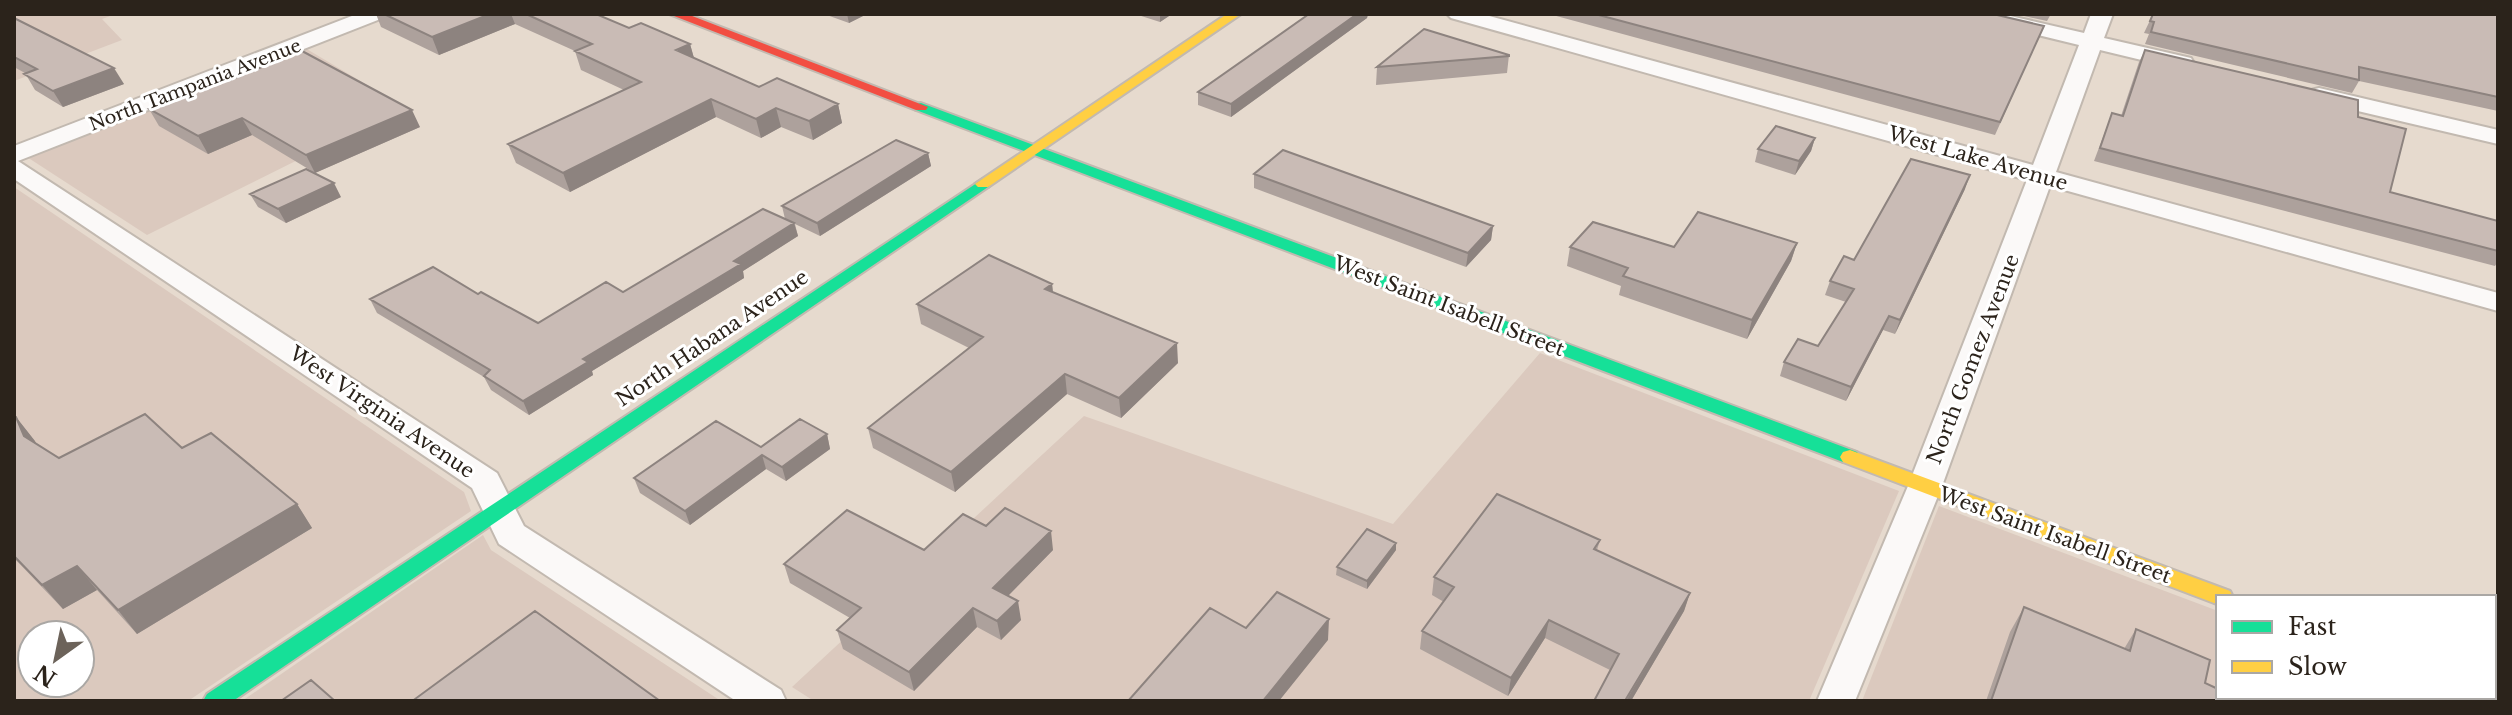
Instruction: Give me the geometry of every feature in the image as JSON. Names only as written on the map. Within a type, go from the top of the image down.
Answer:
[{"type":"street","name":"North Tampania Avenue","points":[[14,155],[376,14]]},
{"type":"street","name":"West Saint Isabell Street","points":[[675,14],[2217,595]]},
{"type":"street","name":"North Habana Avenue","points":[[215,701],[1235,14]]},
{"type":"street","name":"West Lake Avenue","points":[[1458,14],[2498,302]]},
{"type":"street","points":[[1975,14],[2096,27],[2211,69]]},
{"type":"street","name":"North Gomez Avenue","points":[[1836,701],[1925,486],[2096,27]]},
{"type":"street","points":[[2302,91],[2498,137]]},
{"type":"street","name":"West Virginia Avenue","points":[[14,168],[485,481],[511,535],[767,701]]},
{"type":"shaded area","points":[[14,14],[116,14],[102,19],[122,40],[14,81]]},
{"type":"shaded area","points":[[305,48],[404,107],[147,235],[27,157]]},
{"type":"shaded area","points":[[14,187],[464,492],[471,511],[188,701],[14,701]]},
{"type":"shaded area","points":[[1540,353],[1899,491],[1809,701],[814,701],[792,687],[1084,416],[1393,524]]},
{"type":"shaded area","points":[[1939,506],[2216,610],[2216,699],[2400,699],[2396,701],[1862,701]]},
{"type":"shaded area","points":[[483,535],[491,550],[721,701],[242,701]]},
{"type":"building","points":[[384,14],[490,14],[432,37]]},
{"type":"building","points":[[526,14],[596,14],[629,28],[641,23],[690,44],[676,50],[759,87],[777,78],[838,104],[809,121],[776,108],[756,119],[711,99],[563,173],[508,144],[641,82],[575,51],[592,44]]},
{"type":"building","points":[[1309,14],[1357,14],[1231,104],[1198,92]]},
{"type":"building","points":[[1595,14],[1993,14],[2044,26],[2000,122]]},
{"type":"building","points":[[2153,14],[2498,14],[2498,97],[2359,67],[2359,80],[2151,32]]},
{"type":"building","points":[[14,18],[114,68],[53,91],[24,74],[37,69],[14,57]]},
{"type":"building","points":[[1424,29],[1509,55],[1509,56],[1377,67]]},
{"type":"building","points":[[2145,50],[2358,100],[2358,117],[2406,129],[2390,192],[2498,221],[2498,251],[2100,148],[2112,113],[2123,116]]},
{"type":"building","points":[[302,51],[412,110],[306,155],[242,118],[198,136],[149,109],[227,81]]},
{"type":"building","points":[[1776,126],[1815,138],[1799,161],[1758,149]]},
{"type":"building","points":[[896,140],[928,153],[817,223],[782,206]]},
{"type":"building","points":[[1283,150],[1493,226],[1468,253],[1254,174]]},
{"type":"building","points":[[1911,159],[1970,175],[1900,320],[1889,316],[1851,387],[1784,362],[1798,339],[1818,346],[1854,289],[1830,281],[1844,256],[1854,260]]},
{"type":"building","points":[[306,169],[334,183],[278,209],[250,194]]},
{"type":"building","points":[[763,209],[794,223],[734,261],[741,264],[583,359],[588,362],[523,401],[484,376],[490,370],[370,299],[433,267],[478,294],[481,292],[538,323],[606,282],[623,292]]},
{"type":"building","points":[[1698,212],[1797,243],[1752,320],[1623,276],[1628,268],[1570,247],[1593,222],[1674,247]]},
{"type":"building","points":[[989,255],[1052,284],[1045,289],[1177,343],[1119,398],[1065,374],[951,472],[868,428],[983,337],[917,304]]},
{"type":"building","points":[[145,414],[182,448],[211,433],[297,504],[118,610],[77,566],[42,585],[14,556],[14,416],[24,436],[59,458]]},
{"type":"building","points":[[800,419],[827,434],[782,467],[762,455],[685,511],[634,478],[716,421],[761,447]]},
{"type":"building","points":[[1497,494],[1600,540],[1594,549],[1690,593],[1626,699],[1631,701],[1594,701],[1619,654],[1549,620],[1511,678],[1422,631],[1454,587],[1434,577]]},
{"type":"building","points":[[1005,508],[1051,531],[993,588],[1018,601],[997,621],[973,608],[909,672],[837,630],[861,608],[784,564],[847,510],[924,550],[963,514],[986,526]]},
{"type":"building","points":[[1367,529],[1396,543],[1367,581],[1337,567]]},
{"type":"building","points":[[1277,592],[1329,619],[1263,701],[1128,701],[1210,608],[1246,628]]},
{"type":"building","points":[[2024,607],[2130,651],[2136,629],[2210,660],[2205,683],[2216,688],[2216,699],[2247,701],[1991,701]]},
{"type":"building","points":[[535,611],[660,701],[415,699]]},
{"type":"building","points":[[311,680],[335,701],[281,701]]},
{"type":"traffic: fast","points":[[921,107],[1850,457]]},
{"type":"traffic: fast","points":[[215,701],[983,184]]},
{"type":"traffic: slow","points":[[983,184],[1235,14]]},
{"type":"traffic: slow","points":[[1850,457],[2217,595]]},
{"type":"traffic: jam","points":[[675,14],[921,107]]}]
